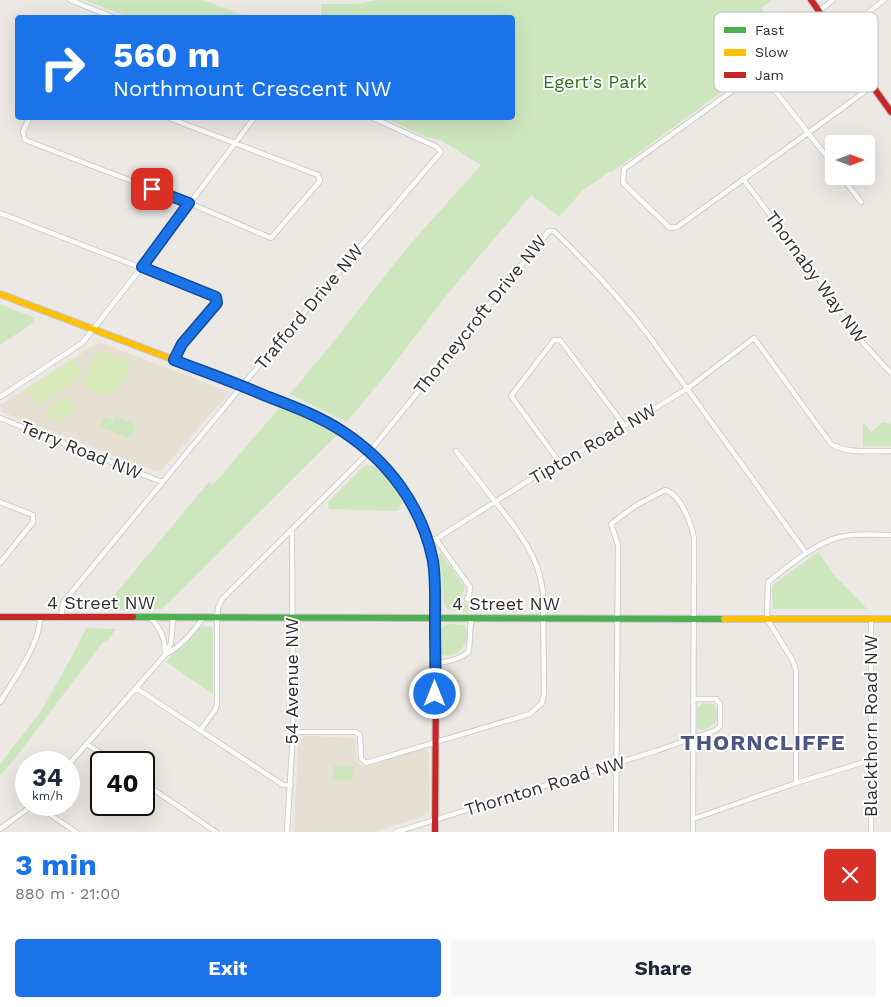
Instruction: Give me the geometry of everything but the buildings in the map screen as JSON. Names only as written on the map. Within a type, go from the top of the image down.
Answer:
[{"type":"street","points":[[70,0],[108,15]]},
{"type":"street","points":[[811,0],[819,11],[833,0]]},
{"type":"street","points":[[869,12],[884,0]]},
{"type":"street","points":[[731,92],[624,169],[622,183],[670,228],[677,227],[864,92]]},
{"type":"street","points":[[776,92],[825,154]]},
{"type":"street","points":[[876,92],[891,112]]},
{"type":"street","points":[[28,120],[23,132],[25,140],[189,203],[271,238],[320,181],[318,176],[174,120]]},
{"type":"street","points":[[0,397],[82,343],[142,267],[252,120]]},
{"type":"street","name":"Trafford Drive NW","points":[[61,618],[65,600],[162,482],[441,152],[437,147],[377,120]]},
{"type":"street","name":"Thornaby Way NW","points":[[743,179],[820,281],[863,343],[891,372]]},
{"type":"street","points":[[848,185],[861,202]]},
{"type":"street","points":[[0,213],[216,297],[217,303],[182,344],[174,360]]},
{"type":"street","name":"Thorneycroft Drive NW","points":[[201,729],[217,704],[218,608],[222,599],[370,451],[476,318],[549,231],[554,231],[572,248],[624,304],[688,388],[806,553]]},
{"type":"street","points":[[0,294],[243,386],[333,426],[370,451],[387,468],[402,487],[416,511],[428,541],[433,562],[436,663],[435,832]]},
{"type":"street","name":"Tipton Road NW","points":[[428,541],[436,539],[464,520],[688,388],[754,338],[831,444],[840,449],[848,450],[891,451]]},
{"type":"street","points":[[560,463],[511,396],[554,340],[560,340],[624,425]]},
{"type":"street","name":"Terry Road NW","points":[[0,418],[162,482]]},
{"type":"street","points":[[292,732],[355,732],[360,735],[361,758],[366,763],[530,714],[542,702],[544,694],[544,619],[542,578],[537,563],[523,536],[456,451]]},
{"type":"street","points":[[616,832],[618,762],[618,545],[611,524],[635,506],[665,490],[673,494],[689,518],[693,528],[694,540],[693,832]]},
{"type":"street","points":[[0,502],[33,515],[33,522],[0,563]]},
{"type":"street","name":"54 Avenue NW","points":[[287,832],[291,785],[292,732],[292,530]]},
{"type":"street","points":[[796,783],[795,667],[767,619],[768,582],[806,553],[839,537],[891,535]]},
{"type":"street","points":[[436,539],[470,587],[470,596],[467,599]]},
{"type":"street","name":"4 Street NW","points":[[0,617],[891,620]]},
{"type":"street","points":[[0,702],[37,637],[40,628],[40,618]]},
{"type":"street","points":[[152,618],[162,631],[165,655]]},
{"type":"street","points":[[80,752],[165,655],[171,643],[173,618]]},
{"type":"street","points":[[165,655],[176,648],[203,618]]},
{"type":"street","points":[[436,663],[466,655],[469,651],[471,619]]},
{"type":"street","name":"Blackthorn Road NW","points":[[871,620],[871,832]]},
{"type":"street","points":[[136,688],[201,729],[283,785],[291,785]]},
{"type":"street","name":"Thornton Road NW","points":[[396,832],[618,762],[656,752],[716,730],[720,726],[720,704],[716,698],[694,699]]},
{"type":"street","points":[[87,744],[98,751]]},
{"type":"street","points":[[693,819],[796,783],[871,760]]},
{"type":"street","points":[[155,790],[216,832]]},
{"type":"street","points":[[0,829],[19,816]]},
{"type":"street","points":[[52,816],[76,832]]},
{"type":"shaded area","points":[[99,342],[225,390],[227,395],[162,470],[155,471],[2,412],[0,405]]},
{"type":"shaded area","points":[[305,736],[353,738],[357,760],[364,767],[425,747],[429,752],[429,810],[427,814],[374,832],[294,832],[298,745],[299,741]]},
{"type":"green space","points":[[84,0],[203,0],[243,15],[124,15]]},
{"type":"green space","name":"Egert's Park","points":[[377,0],[772,0],[761,8],[764,12],[714,12],[714,92],[721,92],[612,172],[610,171],[583,190],[559,217],[531,195],[445,297],[347,422],[290,394],[406,249],[481,165],[440,140],[427,137],[389,120],[515,120],[515,15],[321,15],[321,4],[356,4]]},
{"type":"green space","points":[[0,304],[35,318],[33,323],[0,345]]},
{"type":"green space","points":[[101,351],[132,363],[121,388],[104,395],[83,387],[96,352]]},
{"type":"green space","points":[[73,359],[83,376],[36,406],[26,389]]},
{"type":"green space","points":[[68,396],[77,410],[55,423],[46,409]]},
{"type":"green space","points":[[279,408],[321,424],[338,434],[162,609],[101,611],[209,482],[213,485]]},
{"type":"green space","points":[[116,416],[134,424],[135,429],[132,436],[128,438],[100,427],[104,417],[114,421]]},
{"type":"green space","points":[[863,422],[871,432],[883,422],[891,424],[891,446],[863,446]]},
{"type":"green space","points":[[369,465],[379,470],[393,486],[403,503],[399,509],[397,511],[329,509],[328,502],[362,468]]},
{"type":"green space","points":[[818,552],[835,576],[867,609],[773,609],[772,588],[774,584]]},
{"type":"green space","points":[[441,554],[464,585],[464,590],[460,597],[462,603],[470,606],[475,603],[475,611],[448,610],[443,599],[438,555]]},
{"type":"green space","points":[[449,624],[464,625],[467,637],[463,648],[459,652],[448,656],[442,655],[441,652],[441,628]]},
{"type":"green space","points":[[203,626],[211,627],[213,630],[213,694],[166,662],[193,632]]},
{"type":"green space","points":[[86,628],[116,629],[108,640],[103,642],[21,751],[15,751],[15,758],[0,776],[0,764],[41,711]]},
{"type":"green space","points":[[702,703],[713,704],[717,717],[714,724],[702,731],[697,728],[697,709]]},
{"type":"green space","points":[[333,766],[354,766],[354,777],[350,781],[333,780]]},
{"type":"traffic: fast","points":[[238,384],[304,411],[334,427],[362,446],[386,468],[407,494],[423,525],[433,561],[437,602],[436,671]]},
{"type":"traffic: fast","points":[[133,617],[724,619]]},
{"type":"traffic: slow","points":[[0,294],[238,384]]},
{"type":"traffic: slow","points":[[724,619],[891,619]]},
{"type":"traffic: jam","points":[[811,0],[820,12]]},
{"type":"traffic: jam","points":[[877,92],[891,112]]},
{"type":"traffic: jam","points":[[0,617],[133,617]]},
{"type":"traffic: jam","points":[[435,832],[436,671]]},
{"type":"district","name":"THORNCLIFFE","points":[[763,742]]},
{"type":"route","points":[[152,189],[189,203],[142,267],[216,297],[217,303],[182,344],[174,360],[305,412],[342,431],[370,451],[387,468],[410,499],[428,541],[433,562],[435,694]]}]
